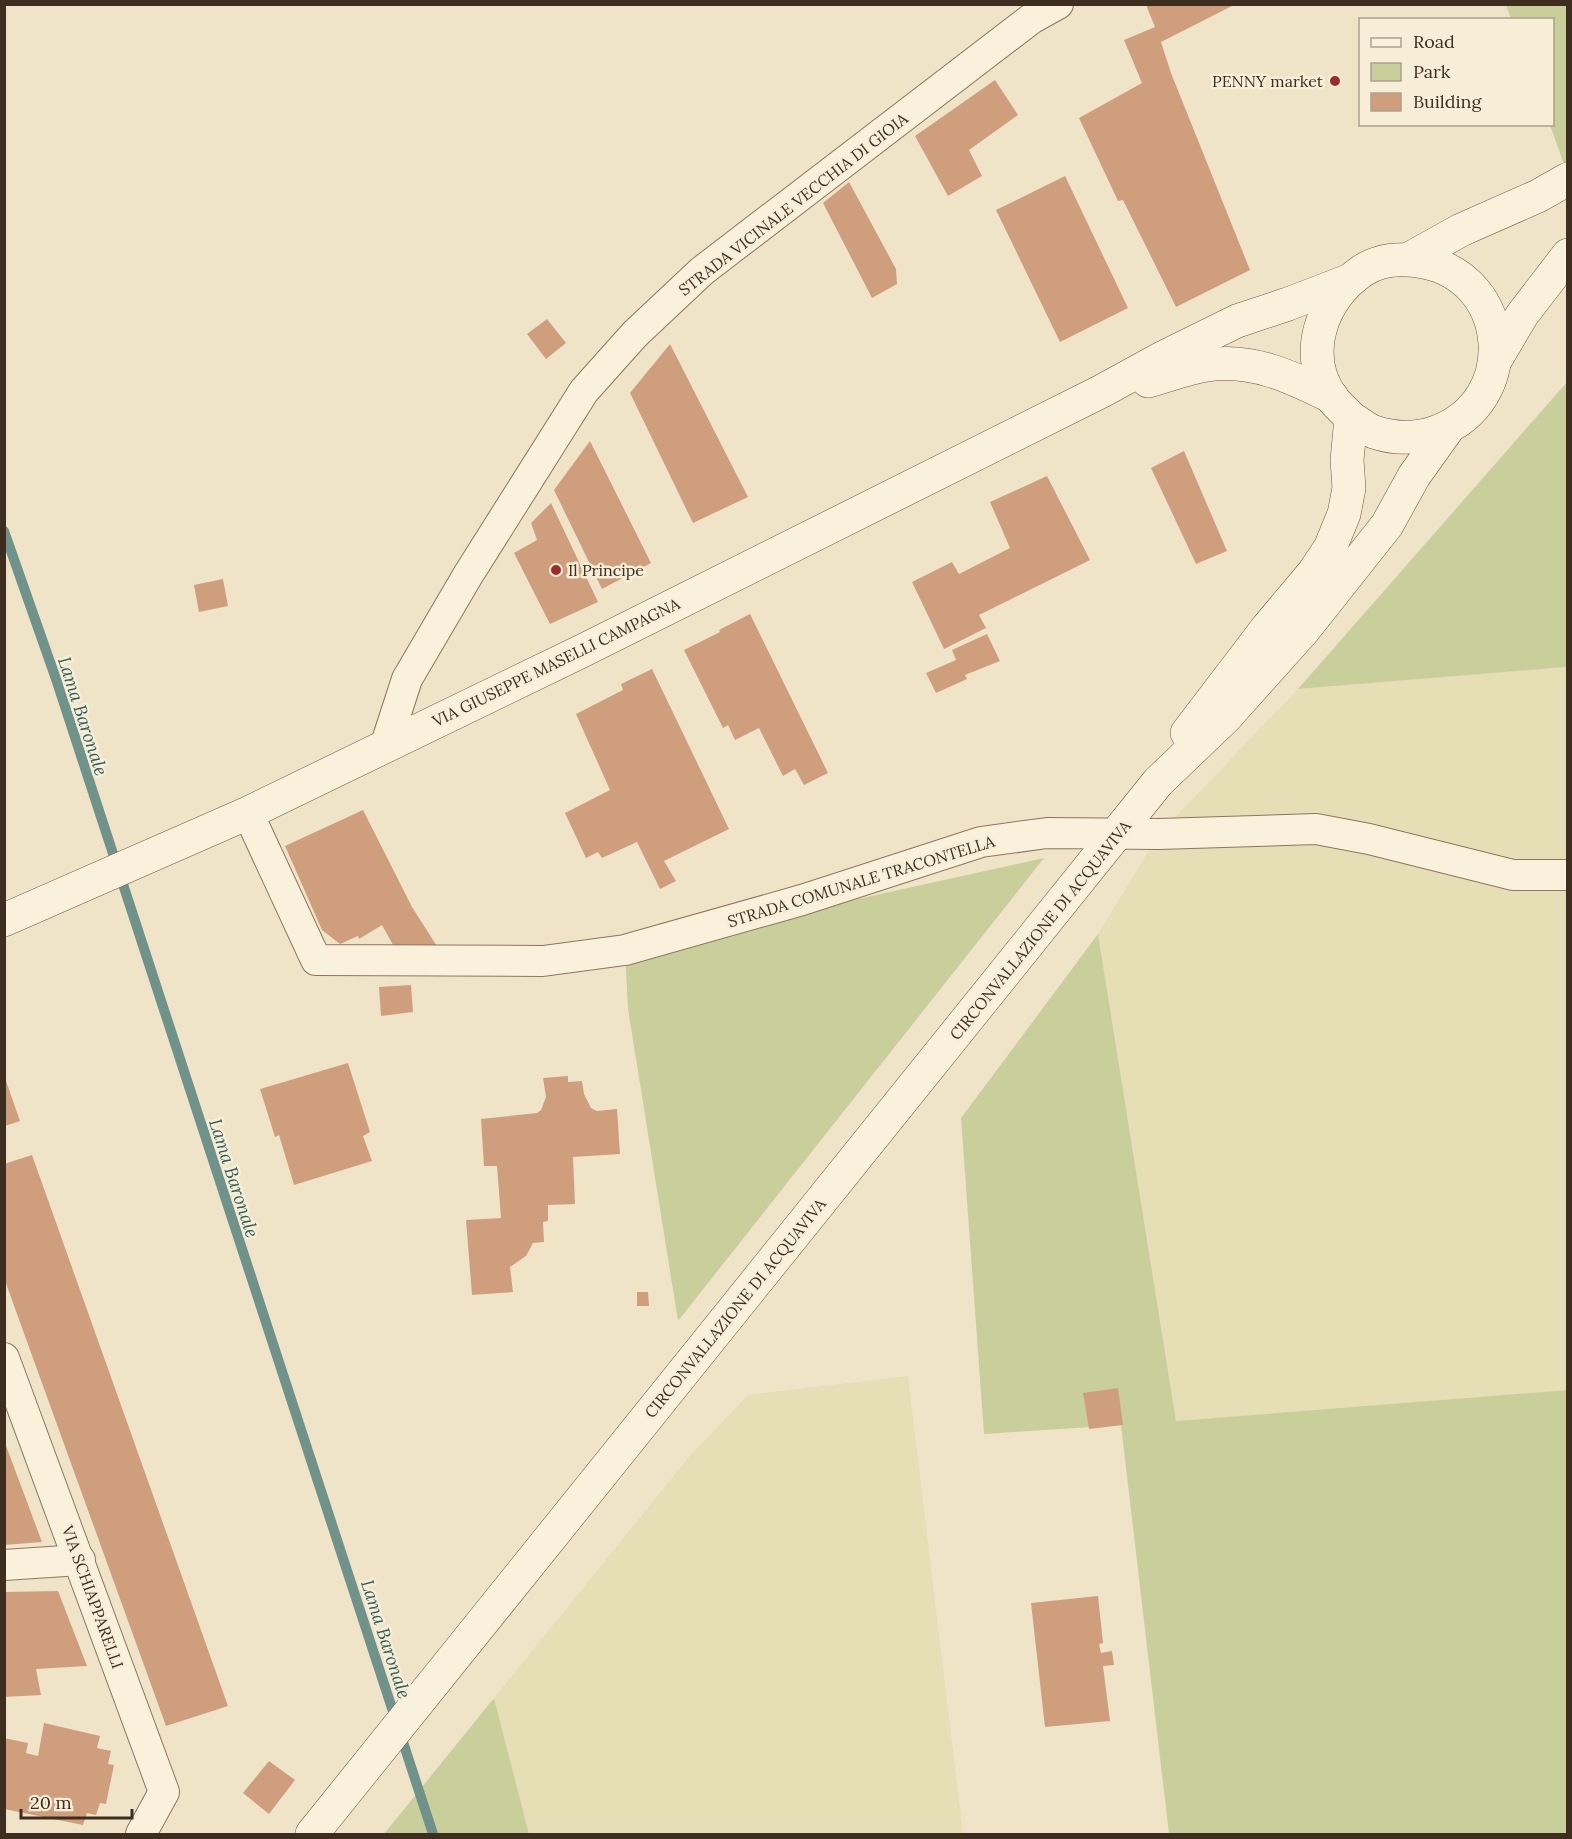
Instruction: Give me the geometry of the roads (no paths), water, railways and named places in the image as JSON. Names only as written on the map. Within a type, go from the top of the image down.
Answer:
[{"type":"main road","points":[[1409,259],[1461,230],[1538,196],[1568,179]]},
{"type":"main road","points":[[1102,392],[1206,365],[1241,363],[1274,370],[1341,408],[1373,431],[1399,438],[1424,436],[1449,427],[1472,410],[1488,386],[1496,359],[1522,315],[1568,255]]},
{"type":"main road","points":[[1158,782],[1188,730],[1267,628],[1314,572],[1330,548],[1344,514],[1349,488],[1341,408],[1321,374],[1317,349],[1321,324],[1332,300],[1348,281],[1366,268],[1387,261],[1409,259],[1438,265],[1464,279],[1483,302],[1494,329],[1496,359]]},
{"type":"main road","points":[[1102,392],[1164,357],[1237,321],[1348,281]]},
{"type":"main road","name":"VIA GIUSEPPE MASELLI CAMPAGNA","points":[[4,920],[248,813],[1102,392]]},
{"type":"main road","points":[[1158,782],[1226,717],[1303,631],[1387,525],[1414,476],[1449,427]]},
{"type":"main road","name":"CIRCONVALLAZIONE DI ACQUAVIVA","points":[[312,1834],[1158,782]]},
{"type":"street","name":"STRADA VICINALE VECCHIA DI GIOIA","points":[[385,747],[407,679],[468,575],[584,391],[635,334],[702,271],[1031,19],[1058,4]]},
{"type":"street","name":"STRADA COMUNALE TRACONTELLA","points":[[248,813],[316,960],[543,962],[625,950],[802,900],[981,842],[1047,833],[1159,834],[1316,829],[1369,839],[1513,875],[1568,875]]},
{"type":"street","name":"VIA SCHIAPPARELLI","points":[[4,1358],[164,1792],[141,1834]]},
{"type":"street","points":[[4,1565],[80,1560]]},
{"type":"waterway","name":"Lama Baronale","points":[[4,531],[56,679],[433,1834]]},
{"type":"place","name":"PENNY market","points":[[1335,81]]},
{"type":"place","name":"Il Principe","points":[[556,570]]}]
